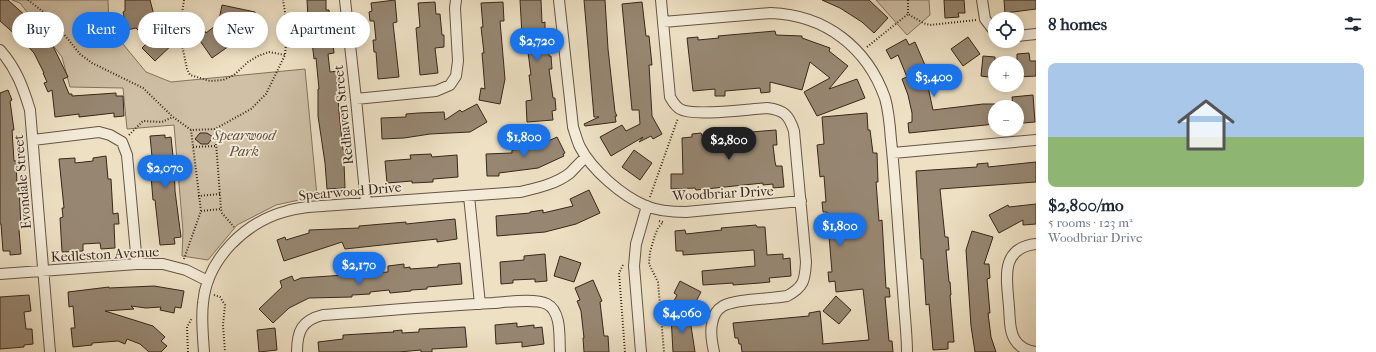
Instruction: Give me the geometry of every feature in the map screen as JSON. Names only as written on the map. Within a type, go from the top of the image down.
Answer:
[{"type":"street","name":"Redhaven Street","points":[[345,0],[366,203]]},
{"type":"street","points":[[356,99],[436,91],[450,85],[456,76],[458,60],[455,8],[456,0]]},
{"type":"street","name":"Woodbriar Drive","points":[[559,0],[570,113],[575,133],[579,146],[586,157],[615,187],[628,197],[647,206],[672,212],[801,202]]},
{"type":"street","points":[[661,0],[670,97],[674,104],[682,110],[697,113],[767,108],[782,111],[791,122],[794,131],[806,262],[805,280],[795,292],[787,296],[731,302],[719,309],[712,322],[711,331],[714,352]]},
{"type":"street","points":[[982,0],[985,19],[988,23]]},
{"type":"street","points":[[663,22],[783,13],[805,18],[826,26],[844,38],[859,53],[876,77],[885,99],[888,114],[893,153],[907,352]]},
{"type":"street","points":[[1024,35],[1036,34]]},
{"type":"street","name":"Evondale Street","points":[[0,50],[10,61],[24,89],[30,110],[50,352]]},
{"type":"street","points":[[33,140],[100,132],[110,135],[122,142],[127,155],[137,264]]},
{"type":"street","points":[[893,153],[1036,140]]},
{"type":"street","name":"Spearwood Drive","points":[[204,352],[202,330],[203,302],[208,281],[218,261],[240,235],[263,220],[286,211],[308,207],[520,192],[543,187],[561,178],[569,173],[586,157]]},
{"type":"street","points":[[469,196],[480,304]]},
{"type":"street","points":[[642,352],[634,266],[636,244],[647,206]]},
{"type":"street","points":[[1036,244],[1021,247],[1015,251],[1007,266],[1006,276],[1011,331],[1020,347],[1028,351],[1036,352]]},
{"type":"street","name":"Kedleston Avenue","points":[[0,274],[137,264],[163,264],[181,268],[208,281]]},
{"type":"street","points":[[297,352],[298,334],[308,321],[315,317],[530,301],[546,304],[556,313],[558,320],[560,352]]},
{"type":"path","points":[[28,0],[50,17],[80,54],[98,66],[143,88],[174,117],[191,130],[215,129],[251,108],[266,94],[285,55],[287,32],[283,0]]},
{"type":"path","points":[[184,0],[180,28],[186,69],[190,74],[210,81],[223,80],[234,75],[248,62],[258,56],[269,52],[285,55]]},
{"type":"path","points":[[908,0],[908,14]]},
{"type":"path","points":[[908,14],[922,23],[930,25],[985,19]]},
{"type":"path","points":[[859,53],[908,14]]},
{"type":"path","points":[[647,206],[675,124],[682,110]]},
{"type":"path","points":[[122,142],[143,121],[162,122],[174,117]]},
{"type":"path","points":[[215,129],[221,209],[222,213],[240,235]]},
{"type":"path","points":[[181,268],[201,211],[191,130]]},
{"type":"path","points":[[193,147],[216,146]]},
{"type":"path","points":[[198,196],[220,194]]},
{"type":"path","points":[[201,211],[221,209]]},
{"type":"green space","name":"Spearwood Park","points":[[12,0],[108,0],[108,12],[72,12],[72,48],[126,48],[146,72],[171,82],[305,69],[317,196],[276,205],[237,225],[208,260],[182,256],[183,231],[174,125],[127,129],[123,88],[70,87],[62,57],[55,48],[64,48],[64,12],[27,12],[20,3]]},
{"type":"green space","points":[[876,0],[929,0],[930,15],[907,35]]},
{"type":"building","points":[[0,0],[8,0],[21,12],[12,12],[12,32],[0,21]]},
{"type":"building","points":[[125,0],[150,0],[153,12],[138,12],[138,30],[136,28],[130,29],[130,12],[123,12],[125,11]]},
{"type":"building","points":[[307,0],[326,0],[326,10],[329,10],[329,12],[308,12]]},
{"type":"building","points":[[395,0],[397,22],[393,23],[399,77],[378,79],[376,52],[374,52],[373,40],[376,40],[374,21],[370,21],[369,12],[372,11],[371,3]]},
{"type":"building","points":[[520,0],[541,0],[542,23],[545,22],[545,31],[548,31],[549,56],[551,56],[552,69],[549,69],[556,110],[552,111],[553,120],[527,122],[526,101],[532,100],[529,75],[531,75],[527,45],[521,45],[522,35]]},
{"type":"building","points":[[584,0],[605,0],[608,49],[615,112],[617,116],[615,116],[616,122],[585,126],[584,124],[599,117],[594,117]]},
{"type":"building","points":[[822,0],[869,0],[888,18],[874,33],[862,22],[840,8]]},
{"type":"building","points":[[944,0],[964,0],[965,13],[958,13],[959,17],[945,18]]},
{"type":"building","points":[[1004,0],[1036,0],[1036,9],[1005,12]]},
{"type":"building","points":[[435,2],[436,14],[440,14],[442,35],[444,35],[444,47],[435,48],[438,73],[420,75],[416,28],[420,27],[418,3]]},
{"type":"building","points":[[503,2],[504,21],[500,21],[505,79],[500,104],[479,100],[481,88],[485,89],[482,53],[484,53],[481,27],[483,27],[481,3]]},
{"type":"building","points":[[642,2],[646,36],[649,36],[652,65],[649,65],[652,116],[662,134],[653,139],[651,136],[639,142],[643,137],[611,156],[600,137],[622,125],[626,131],[640,124],[639,110],[632,110],[622,4]]},
{"type":"building","points":[[222,5],[255,12],[221,12]]},
{"type":"building","points":[[213,28],[213,48],[226,48],[212,58],[205,48],[205,32],[206,33]]},
{"type":"building","points":[[775,31],[776,35],[802,36],[802,38],[830,48],[829,51],[848,66],[829,89],[857,79],[865,98],[817,116],[804,92],[830,78],[810,62],[802,90],[770,82],[770,92],[761,93],[760,88],[725,91],[725,96],[715,96],[715,89],[693,91],[687,38],[698,37],[698,40],[719,38],[718,36]]},
{"type":"building","points":[[968,37],[980,54],[963,66],[951,49]]},
{"type":"building","points":[[906,39],[909,45],[915,42],[928,72],[925,73],[933,110],[988,104],[988,125],[909,133],[908,123],[912,122],[912,113],[908,95],[902,79],[907,77],[898,55],[891,59],[886,50]]},
{"type":"building","points":[[29,48],[54,48],[68,77],[63,79],[69,94],[72,94],[72,96],[116,93],[116,96],[123,96],[124,116],[114,117],[114,113],[79,117],[79,114],[55,117],[52,90],[48,92],[44,83],[47,82],[44,73],[34,53]]},
{"type":"building","points":[[142,48],[169,48],[155,61]]},
{"type":"building","points":[[313,48],[333,48],[334,53],[328,54],[330,72],[338,71],[339,82],[337,82],[339,112],[343,150],[345,150],[346,161],[344,162],[345,188],[327,189],[318,116],[319,89],[316,58],[314,59]]},
{"type":"building","points":[[1029,53],[1030,61],[1036,61],[1036,76],[1024,77],[1024,56],[1017,56],[1017,54]]},
{"type":"building","points":[[983,56],[988,56],[988,77],[981,76]]},
{"type":"building","points":[[8,90],[12,100],[10,101],[14,130],[12,130],[14,161],[16,161],[17,185],[19,185],[21,229],[19,230],[21,254],[10,255],[10,251],[3,251],[0,224],[0,93]]},
{"type":"building","points":[[1033,95],[1035,122],[1024,123],[1024,100],[1012,100],[1012,97]]},
{"type":"building","points":[[477,104],[487,122],[470,132],[382,139],[381,118],[406,117],[406,114],[444,112],[445,120],[460,110],[462,112]]},
{"type":"building","points":[[867,113],[868,130],[870,130],[873,153],[877,153],[878,182],[876,182],[879,221],[882,220],[886,288],[889,288],[890,297],[885,297],[889,341],[892,341],[893,352],[742,352],[741,344],[739,344],[738,338],[735,338],[733,323],[809,316],[809,313],[820,311],[822,344],[869,340],[863,289],[836,292],[835,281],[829,282],[828,272],[832,272],[827,212],[823,212],[822,202],[826,202],[824,176],[820,177],[817,145],[824,144],[822,117]]},
{"type":"building","points":[[751,130],[751,132],[776,130],[777,145],[773,145],[775,162],[776,166],[782,166],[784,187],[773,188],[773,184],[763,185],[763,183],[696,190],[695,188],[671,189],[671,174],[683,174],[682,138],[692,137],[692,134],[701,133],[702,136],[742,135],[742,131]]},
{"type":"building","points":[[200,133],[207,133],[213,137],[208,144],[201,144],[195,139]]},
{"type":"building","points":[[165,135],[165,138],[171,137],[174,156],[175,191],[181,237],[174,238],[175,244],[160,245],[155,200],[153,200],[149,167],[153,167],[150,136]]},
{"type":"building","points":[[557,137],[565,153],[563,154],[564,156],[538,168],[499,173],[499,176],[487,176],[486,154],[512,153],[512,150],[533,148]]},
{"type":"building","points":[[634,150],[652,163],[640,180],[622,167]]},
{"type":"building","points":[[431,154],[432,157],[457,155],[458,177],[433,179],[433,182],[412,183],[412,181],[387,183],[385,161],[411,159],[410,155]]},
{"type":"building","points":[[106,156],[108,179],[111,179],[113,214],[118,213],[119,224],[114,224],[115,248],[101,249],[100,243],[83,244],[83,251],[62,252],[60,218],[63,217],[62,208],[64,208],[59,159],[75,158],[75,163],[93,161],[93,158]]},
{"type":"building","points":[[1036,162],[1036,182],[940,189],[945,237],[948,237],[949,250],[946,250],[950,282],[954,342],[948,342],[948,349],[933,350],[929,304],[926,305],[923,259],[921,259],[916,171],[977,167],[977,164],[988,163],[988,167]]},
{"type":"building","points":[[589,190],[600,213],[576,224],[545,232],[497,236],[496,216],[530,213],[543,210],[543,213],[573,206],[570,199]]},
{"type":"building","points":[[1036,204],[1036,224],[1023,225],[1023,220],[999,233],[989,215],[1008,205],[1009,207]]},
{"type":"building","points":[[455,219],[457,239],[437,242],[437,239],[345,249],[342,242],[284,261],[277,240],[285,237],[286,240],[309,233],[309,230],[359,228],[359,226],[406,222],[406,224]]},
{"type":"building","points":[[756,225],[757,227],[765,227],[767,255],[783,254],[783,259],[790,258],[791,276],[769,278],[770,282],[733,285],[733,283],[703,285],[702,271],[755,266],[754,250],[683,255],[683,251],[676,251],[675,231],[685,230],[686,234],[722,230],[721,228]]},
{"type":"building","points":[[972,231],[993,237],[984,264],[989,264],[990,278],[987,279],[990,313],[988,313],[991,337],[996,352],[975,352],[971,326],[966,250]]},
{"type":"building","points":[[545,254],[547,281],[535,282],[535,279],[513,280],[513,283],[501,284],[500,262],[524,260],[524,256]]},
{"type":"building","points":[[560,256],[581,263],[574,282],[554,276]]},
{"type":"building","points":[[460,263],[462,284],[427,287],[427,289],[390,293],[389,290],[370,292],[370,294],[352,295],[352,297],[309,298],[289,308],[273,323],[259,309],[282,287],[280,281],[292,276],[294,281],[301,278],[388,272],[388,266],[404,264],[404,268],[410,267],[410,269],[438,267],[438,265]]},
{"type":"building","points":[[593,280],[602,301],[600,302],[604,336],[608,336],[609,352],[584,352],[581,311],[577,301],[580,300],[575,288]]},
{"type":"building","points":[[680,281],[701,292],[692,309],[674,301],[677,295],[674,293]]},
{"type":"building","points":[[154,286],[184,291],[181,308],[175,307],[174,313],[160,310],[161,307],[146,308],[131,306],[134,309],[105,311],[153,326],[165,337],[161,341],[167,346],[161,352],[149,352],[140,344],[127,339],[125,344],[118,341],[92,343],[92,345],[73,347],[71,328],[75,328],[73,306],[69,307],[68,292],[109,287]]},
{"type":"building","points":[[29,295],[31,311],[24,312],[26,329],[32,329],[33,344],[24,345],[24,347],[0,349],[0,297]]},
{"type":"building","points":[[836,296],[851,310],[839,324],[823,311]]},
{"type":"building","points":[[689,313],[695,352],[673,352],[671,316]]},
{"type":"building","points":[[517,323],[517,327],[534,325],[534,328],[542,327],[544,344],[522,347],[522,342],[496,344],[495,325]]},
{"type":"building","points":[[465,327],[467,347],[432,349],[432,352],[421,352],[421,350],[399,352],[319,352],[318,342],[343,339],[343,335],[394,332],[393,331],[402,330],[402,333],[419,332],[419,329]]},
{"type":"building","points":[[275,328],[277,350],[259,352],[257,330]]}]
